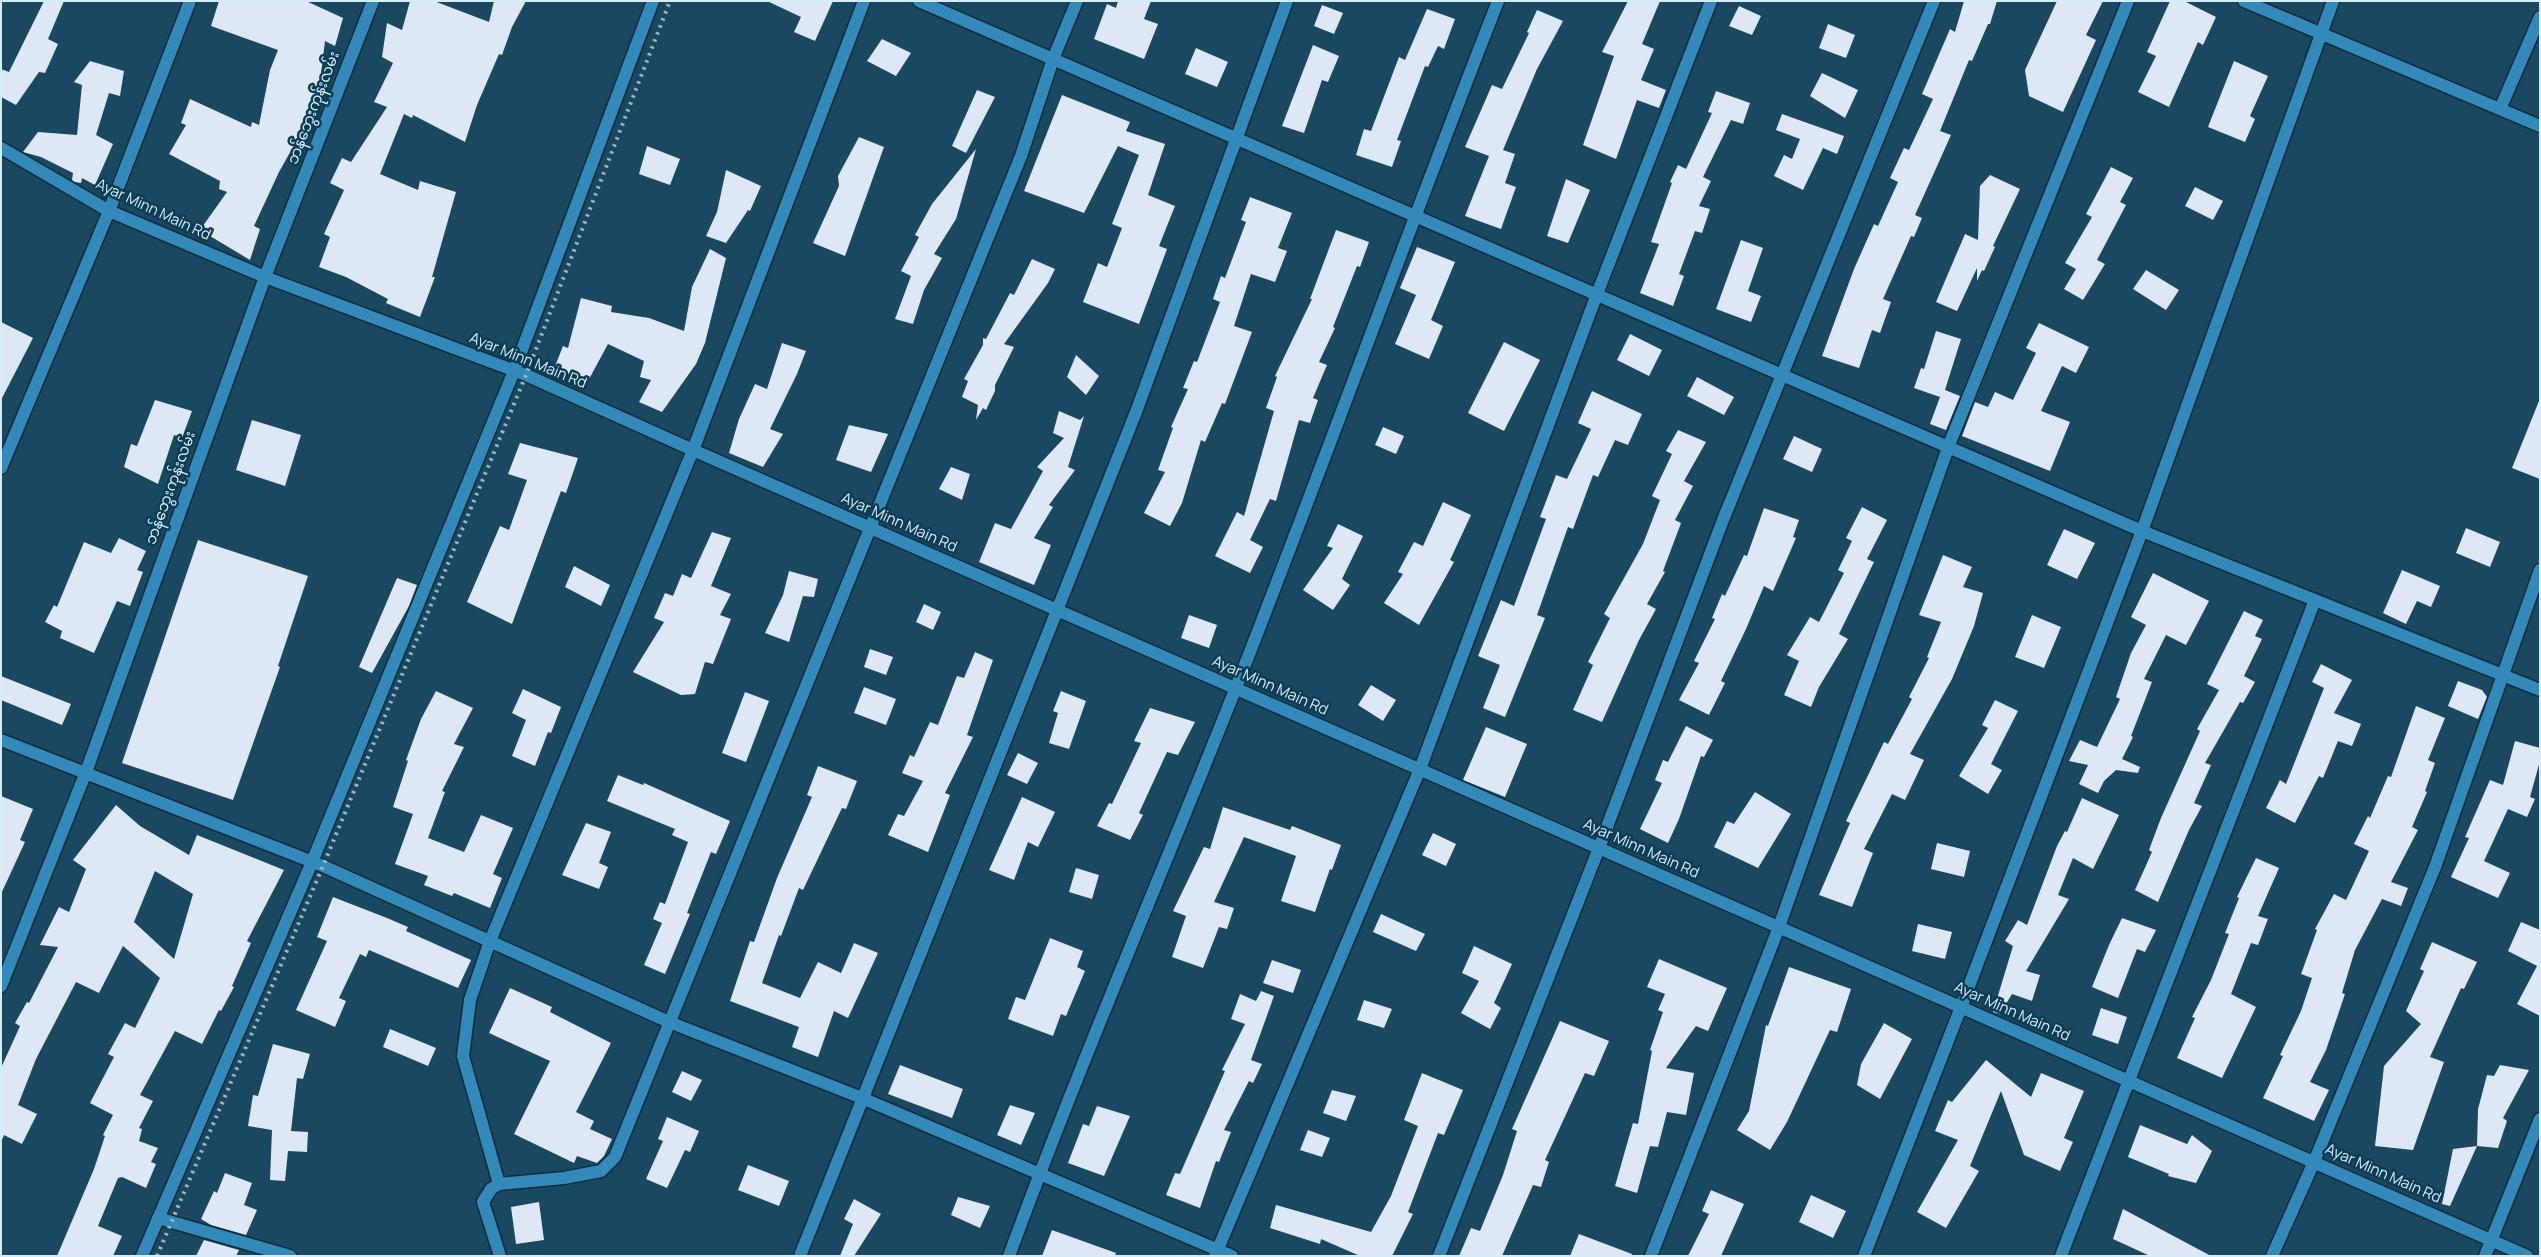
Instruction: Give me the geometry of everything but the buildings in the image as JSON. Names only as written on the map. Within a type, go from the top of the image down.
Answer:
[{"type":"street","points":[[1,468],[109,211],[190,1]]},
{"type":"street","name":"ဘန်ဘွေးကုန်းလမ်း","points":[[1,986],[86,772],[265,277],[373,1]]},
{"type":"street","points":[[142,1256],[312,862],[514,371],[653,1]]},
{"type":"street","points":[[498,1184],[463,1056],[470,1000],[490,941],[693,450],[864,1]]},
{"type":"street","points":[[918,1],[1949,445],[2142,531],[2504,674],[2540,690]]},
{"type":"street","points":[[500,1256],[483,1202],[491,1190],[498,1184],[564,1178],[601,1171],[615,1157],[1021,156],[1054,59],[1077,1]]},
{"type":"street","points":[[800,1256],[1136,412],[1287,1]]},
{"type":"street","points":[[1009,1256],[1039,1174],[1235,688],[1414,215],[1498,1]]},
{"type":"street","points":[[1216,1253],[1420,769],[1597,294],[1711,1]]},
{"type":"street","points":[[1439,1256],[1599,848],[1723,520],[1934,1]]},
{"type":"street","points":[[1651,1256],[1779,927],[1949,445],[2128,1]]},
{"type":"street","points":[[2244,1],[2540,126]]},
{"type":"street","points":[[1864,1256],[2142,531],[2333,1]]},
{"type":"street","points":[[2500,109],[2540,17]]},
{"type":"street","name":"Ayar Minn Main Rd","points":[[1,148],[109,211],[265,277],[526,375],[2527,1256]]},
{"type":"street","points":[[2272,1256],[2314,1162],[2435,867],[2540,570]]},
{"type":"street","points":[[2061,1256],[2315,600]]},
{"type":"street","points":[[1,740],[312,862],[670,1022],[862,1098],[1216,1253],[1232,1256]]},
{"type":"street","points":[[2485,1256],[2540,1119]]},
{"type":"street","points":[[158,1218],[290,1256]]},
{"type":"railway","points":[[157,1256],[323,866],[526,375],[670,1]]}]
